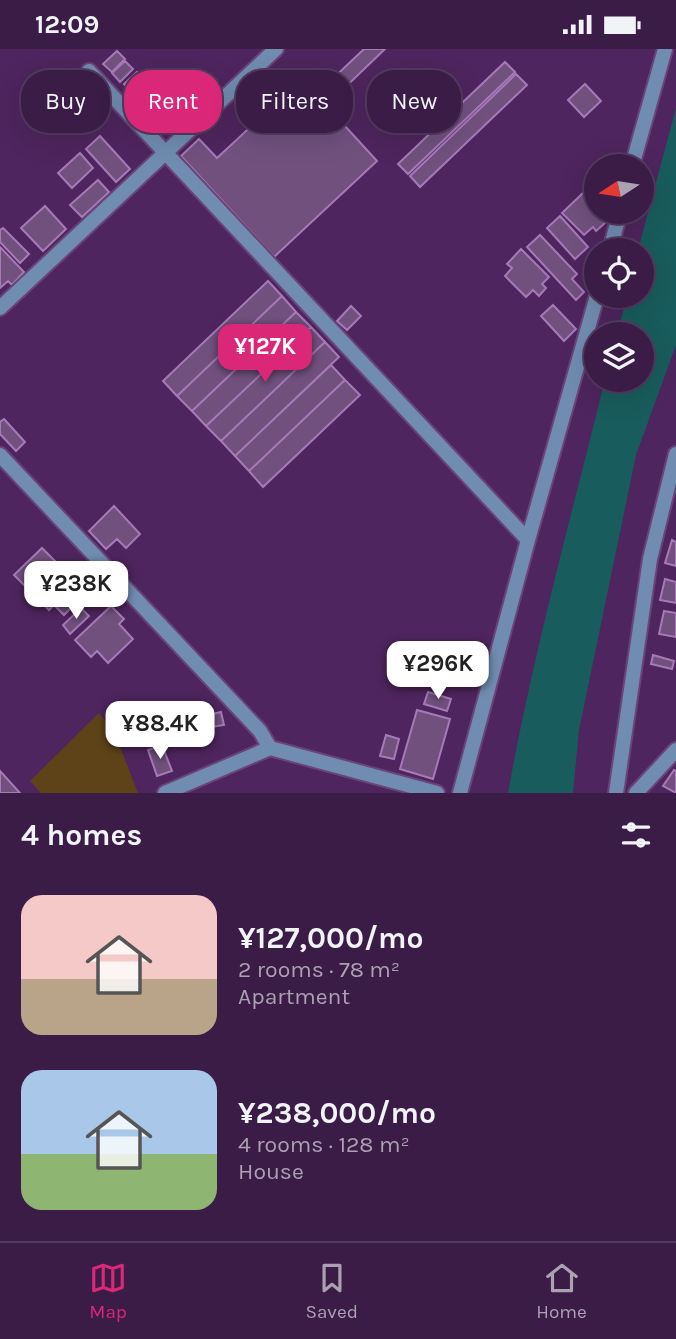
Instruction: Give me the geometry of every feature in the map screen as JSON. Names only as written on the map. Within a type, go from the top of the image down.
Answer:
[{"type":"street","points":[[0,307],[276,49]]},
{"type":"street","points":[[635,154],[664,49]]},
{"type":"street","points":[[110,93],[528,540]]},
{"type":"street","points":[[460,793],[594,308]]},
{"type":"street","points":[[616,793],[650,559],[676,454]]},
{"type":"street","points":[[0,455],[260,731],[270,748]]},
{"type":"street","points":[[165,793],[270,748],[437,793]]},
{"type":"street","points":[[636,793],[676,750]]},
{"type":"shaded area","points":[[676,108],[676,345],[636,455],[579,730],[573,793],[508,793],[541,637],[602,392],[654,392],[654,322],[620,322],[624,308],[654,308],[654,238],[641,238],[645,224],[654,224],[654,190]]},
{"type":"shaded area","points":[[99,713],[115,734],[138,793],[41,793],[30,781]]},
{"type":"building","points":[[364,49],[385,49],[353,80],[353,70],[342,70]]},
{"type":"building","points":[[117,51],[125,59],[112,72],[103,64]]},
{"type":"building","points":[[125,61],[133,69],[124,70],[124,78],[120,82],[112,73]]},
{"type":"building","points":[[505,62],[515,72],[461,123],[461,104]]},
{"type":"building","points":[[516,74],[527,85],[420,187],[410,176],[455,133],[461,133],[461,127]]},
{"type":"building","points":[[585,84],[601,101],[584,117],[568,100]]},
{"type":"building","points":[[244,133],[351,133],[377,161],[274,257],[181,156],[199,139],[217,158]]},
{"type":"building","points":[[431,133],[451,133],[408,174],[398,164]]},
{"type":"building","points":[[100,136],[130,169],[116,182],[86,149]]},
{"type":"building","points":[[80,153],[93,168],[72,188],[58,173]]},
{"type":"building","points":[[98,180],[109,192],[82,217],[70,205]]},
{"type":"building","points":[[583,193],[584,224],[604,224],[596,231],[593,227],[584,235],[562,213]]},
{"type":"building","points":[[45,206],[66,229],[43,251],[21,228]]},
{"type":"building","points":[[560,216],[584,243],[584,251],[575,259],[547,228]]},
{"type":"building","points":[[3,228],[29,254],[20,263],[0,242],[0,230]]},
{"type":"building","points":[[540,235],[577,274],[572,279],[584,292],[576,300],[527,247]]},
{"type":"building","points":[[0,247],[24,272],[12,285],[8,281],[0,288]]},
{"type":"building","points":[[521,249],[549,277],[542,284],[546,288],[539,296],[533,290],[526,297],[505,276],[512,268],[507,264]]},
{"type":"building","points":[[268,281],[282,296],[177,396],[163,381]]},
{"type":"building","points":[[282,296],[296,312],[192,411],[177,396]]},
{"type":"building","points":[[553,305],[576,329],[564,341],[541,316]]},
{"type":"building","points":[[351,306],[361,316],[347,330],[337,321]]},
{"type":"building","points":[[296,312],[311,327],[206,426],[192,411]]},
{"type":"building","points":[[311,327],[325,342],[221,441],[206,426]]},
{"type":"building","points":[[325,342],[339,357],[235,456],[221,441]]},
{"type":"building","points":[[331,365],[345,380],[249,471],[235,456]]},
{"type":"building","points":[[345,380],[360,395],[263,487],[249,471]]},
{"type":"building","points":[[4,419],[25,442],[16,451],[0,434],[0,422]]},
{"type":"building","points":[[114,506],[140,534],[126,548],[117,539],[106,549],[89,531]]},
{"type":"building","points":[[672,540],[676,542],[676,566],[665,563]]},
{"type":"building","points":[[42,548],[57,563],[29,590],[14,575]]},
{"type":"building","points":[[62,564],[88,591],[64,615],[54,605],[49,610],[33,594]]},
{"type":"building","points":[[665,579],[676,582],[676,603],[660,600]]},
{"type":"building","points":[[111,606],[124,619],[119,624],[133,639],[108,663],[97,651],[91,657],[75,640]]},
{"type":"building","points":[[81,608],[89,616],[70,634],[63,625]]},
{"type":"building","points":[[664,611],[676,613],[676,637],[659,634]]},
{"type":"building","points":[[653,655],[674,661],[672,669],[651,664]]},
{"type":"building","points":[[428,692],[451,699],[447,711],[424,704]]},
{"type":"building","points":[[417,710],[450,719],[433,779],[400,769]]},
{"type":"building","points":[[221,712],[224,725],[211,727],[208,715]]},
{"type":"building","points":[[386,735],[399,739],[394,759],[380,756]]},
{"type":"building","points":[[162,745],[172,771],[157,776],[148,750]]},
{"type":"building","points":[[674,770],[676,771],[676,793],[663,786]]},
{"type":"building","points":[[0,771],[20,793],[0,793]]}]
